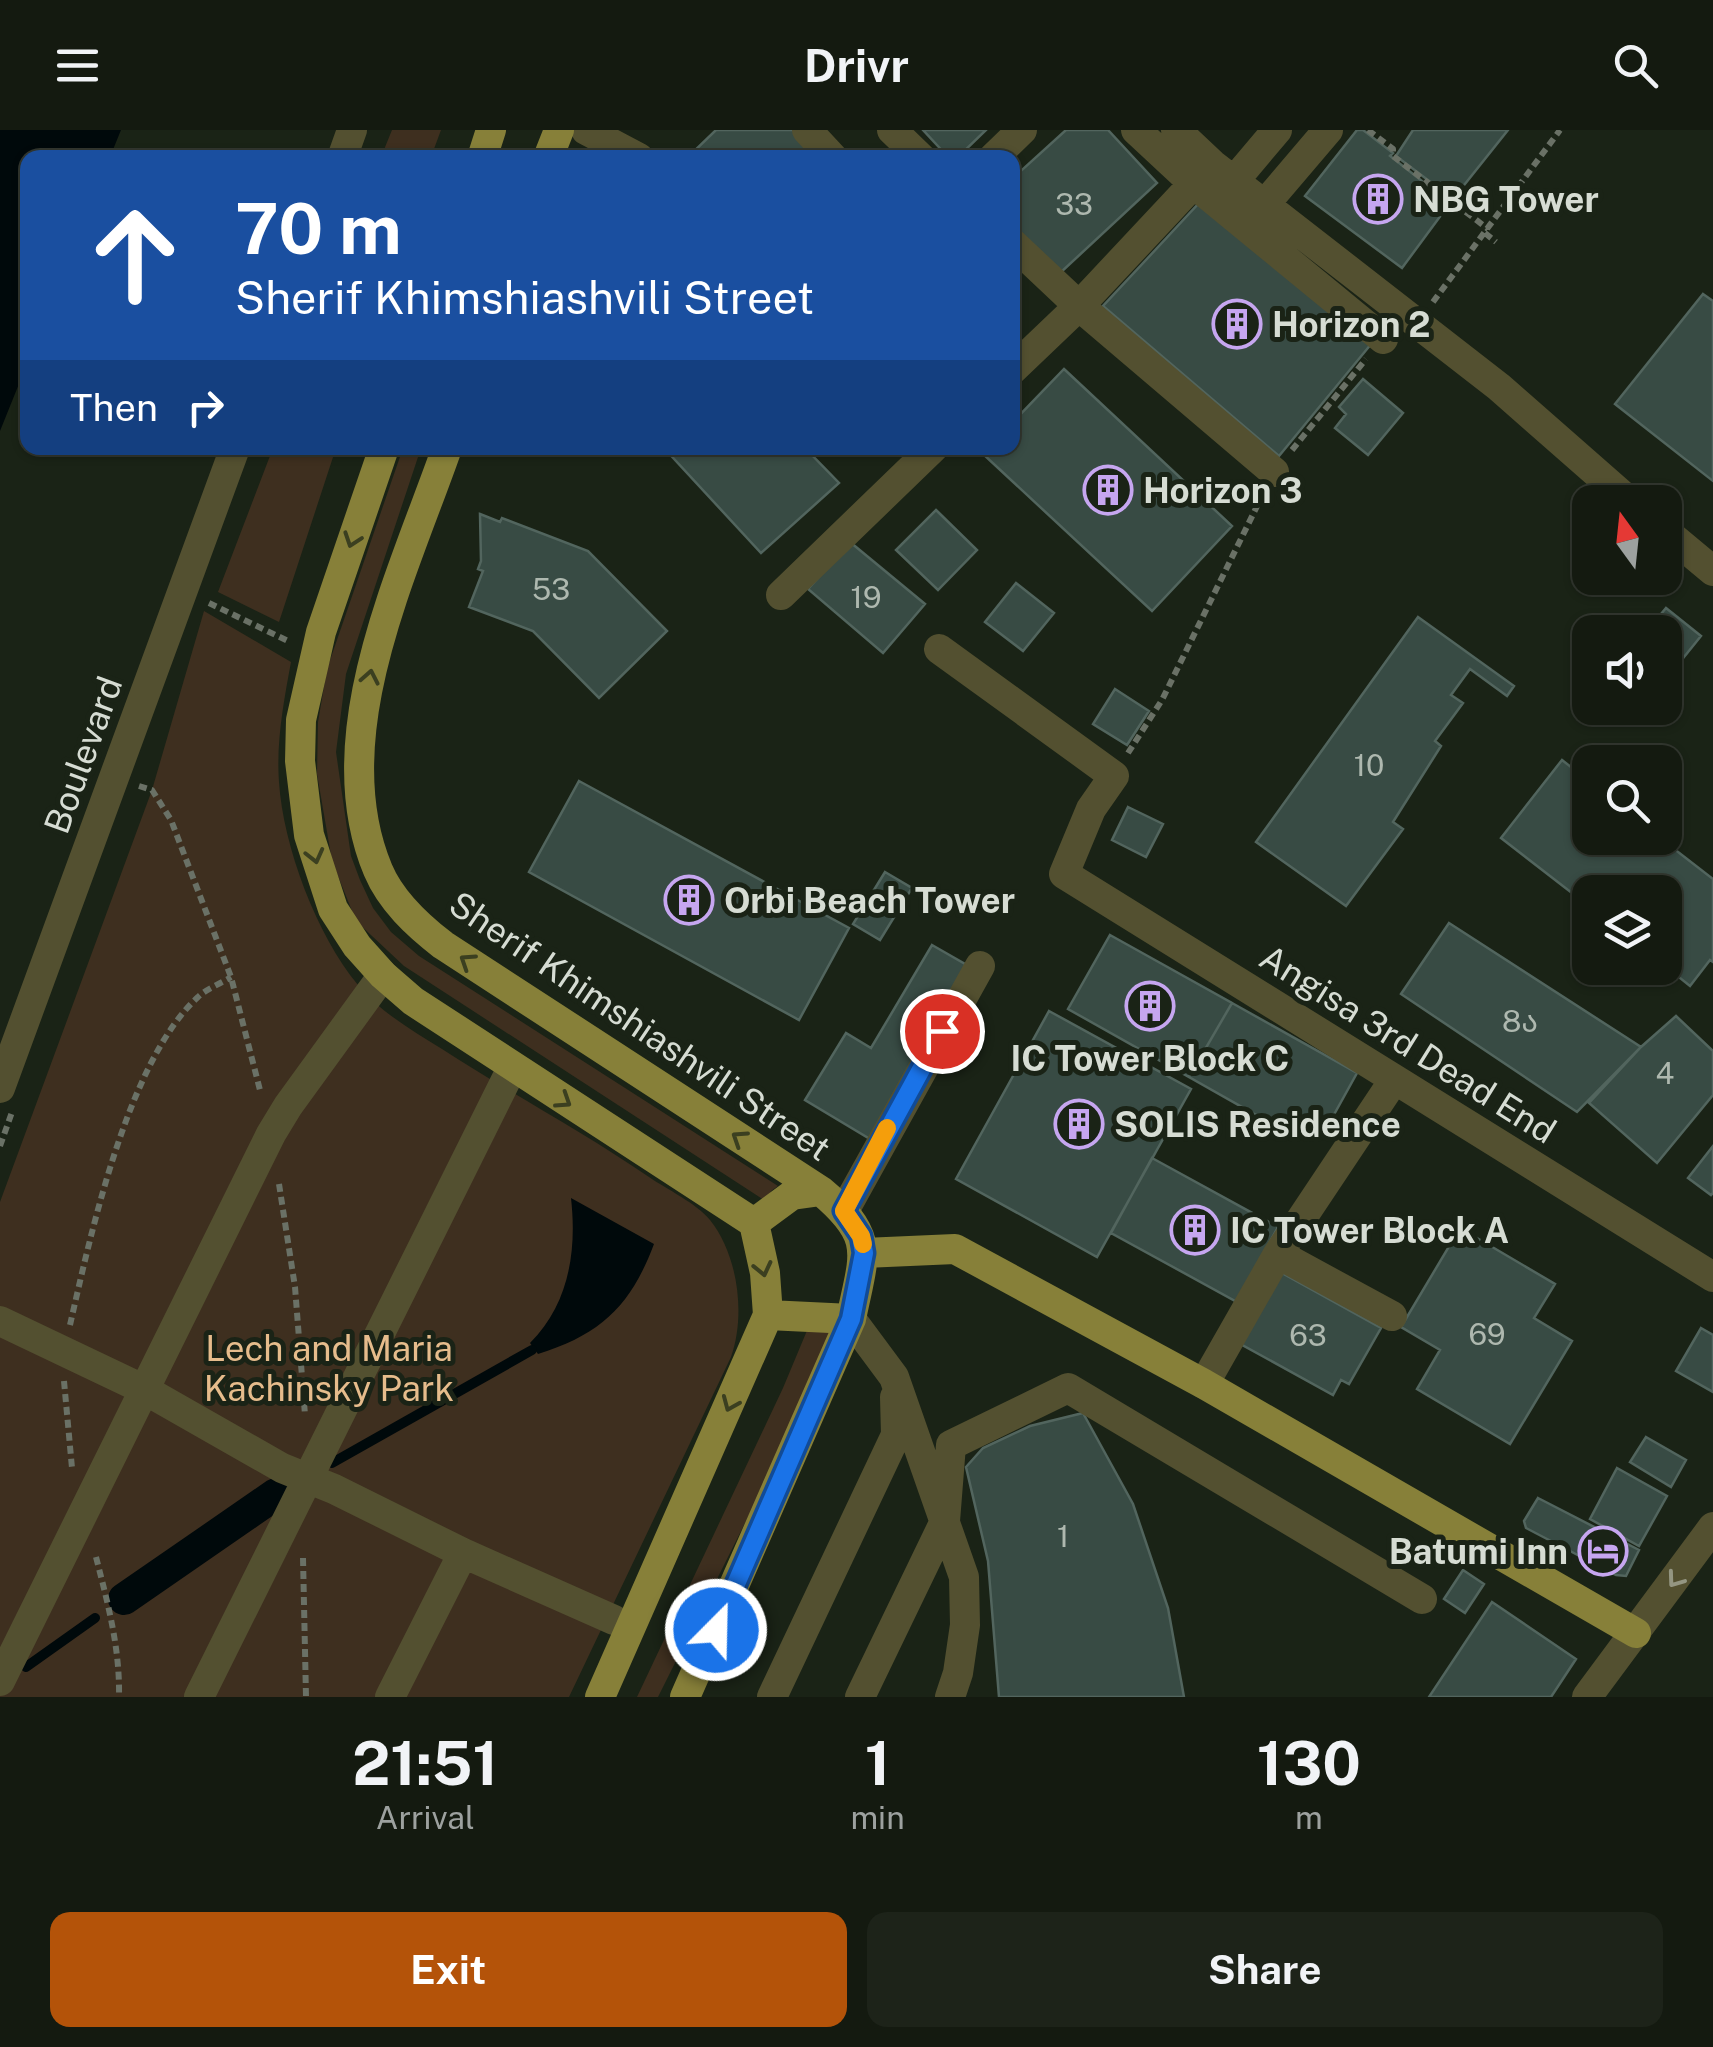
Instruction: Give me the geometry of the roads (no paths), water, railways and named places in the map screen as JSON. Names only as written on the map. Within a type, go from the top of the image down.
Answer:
[{"type":"main road","points":[[382,455],[316,655],[302,720],[300,761],[310,835],[332,909],[357,946],[413,1000],[754,1223],[768,1290],[768,1314],[600,1697]]},
{"type":"main road","name":"Sherif Khimshiashvili Street","points":[[445,455],[373,661],[360,730],[358,784],[378,872],[418,926],[443,945],[832,1201],[861,1236],[864,1253]]},
{"type":"main road","points":[[754,1223],[792,1195],[832,1201]]},
{"type":"main road","points":[[685,1697],[851,1319],[864,1253],[955,1249],[1204,1384],[1636,1633]]},
{"type":"main road","points":[[768,1314],[851,1319]]},
{"type":"street","points":[[586,130],[624,150]]},
{"type":"street","points":[[807,130],[826,150]]},
{"type":"street","points":[[892,130],[913,150]]},
{"type":"street","points":[[1001,150],[1022,130]]},
{"type":"street","points":[[1136,130],[1265,204],[1412,314],[1609,485]]},
{"type":"street","points":[[1176,130],[1213,176],[1383,339]]},
{"type":"street","points":[[1020,362],[1213,176],[1277,130]]},
{"type":"street","points":[[1265,204],[1328,130]]},
{"type":"street","points":[[1020,251],[1079,306],[1274,472]]},
{"type":"street","name":"Boulevard","points":[[0,1088],[233,455]]},
{"type":"street","points":[[782,595],[926,455]]},
{"type":"street","points":[[1682,546],[1713,571]]},
{"type":"street","name":"Angisa 3rd Dead End","points":[[939,649],[1114,776],[1092,810],[1064,874],[1713,1277]]},
{"type":"street","points":[[832,1201],[980,966]]},
{"type":"street","points":[[0,1681],[272,1134],[383,975]]},
{"type":"street","points":[[199,1697],[512,1068]]},
{"type":"street","points":[[1204,1384],[1278,1254],[1394,1080]]},
{"type":"street","points":[[1278,1254],[1392,1316]]},
{"type":"street","points":[[851,1319],[894,1376],[964,1577],[965,1624],[958,1673],[950,1697]]},
{"type":"street","points":[[0,1321],[144,1390],[282,1468],[614,1620]]},
{"type":"street","points":[[772,1697],[896,1434],[894,1376]]},
{"type":"street","points":[[860,1697],[945,1520],[951,1445],[1068,1388],[1422,1599]]},
{"type":"street","points":[[1587,1697],[1713,1527]]},
{"type":"street","points":[[390,1697],[463,1553]]},
{"type":"waterway","points":[[332,1463],[532,1350]]},
{"type":"waterway","points":[[124,1599],[276,1494]]},
{"type":"waterway","points":[[26,1667],[95,1618]]},
{"type":"place","name":"NBG Tower","points":[[1378,199]]},
{"type":"place","name":"Horizon 2","points":[[1237,324]]},
{"type":"place","name":"Horizon 3","points":[[1108,490]]},
{"type":"place","name":"Orbi Beach Tower","points":[[689,900]]},
{"type":"place","name":"IC Tower Block C","points":[[1150,1006]]},
{"type":"place","name":"SOLIS Residence","points":[[1079,1124]]},
{"type":"place","name":"IC Tower Block A","points":[[1195,1230]]},
{"type":"place","name":"Batumi Inn","points":[[1603,1551]]},
{"type":"park label","name":"Lech and Maria Kachinsky Park","points":[[329,1368]]}]
